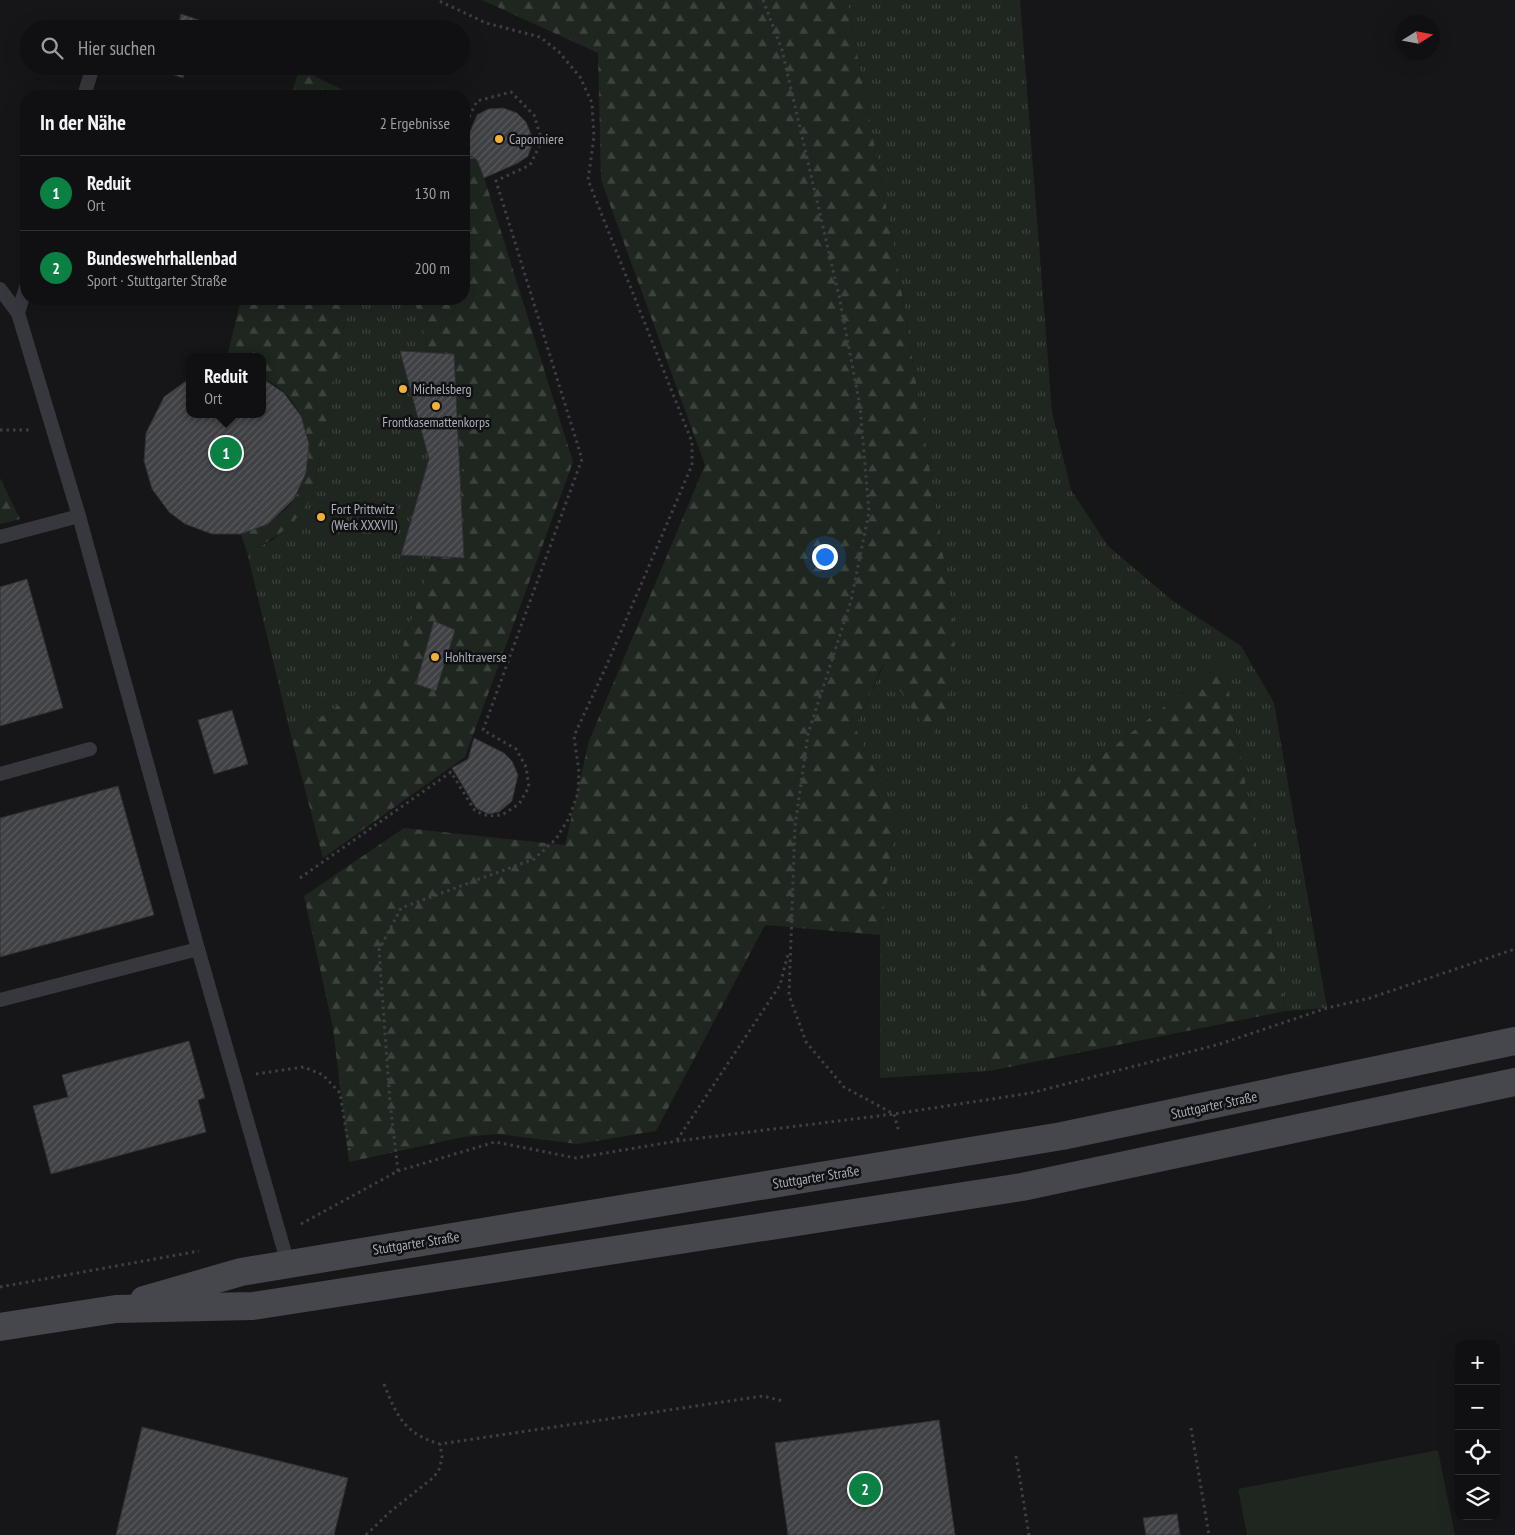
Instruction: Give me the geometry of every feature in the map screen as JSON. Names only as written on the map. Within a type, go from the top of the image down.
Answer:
[{"type":"main road","name":"Stuttgarter Straße","points":[[116,1309],[175,1289],[241,1272],[1062,1136],[1515,1042]]},
{"type":"main road","name":"Stuttgarter Straße","points":[[0,1327],[116,1309],[253,1306],[1022,1187],[1510,1084]]},
{"type":"lane","points":[[86,90],[90,75]]},
{"type":"lane","points":[[0,289],[18,313],[79,516],[198,949],[236,1076],[288,1264]]},
{"type":"lane","points":[[18,313],[20,305]]},
{"type":"lane","points":[[0,537],[79,516]]},
{"type":"lane","points":[[0,774],[90,749]]},
{"type":"lane","points":[[0,1000],[198,949]]},
{"type":"path","points":[[398,1171],[390,1102],[379,950],[401,908],[534,859],[556,839],[569,818],[578,793],[579,772],[574,736],[609,661],[692,465],[692,442],[588,180],[594,136],[592,103],[580,77],[559,52],[540,37],[486,23],[437,0]]},
{"type":"path","points":[[763,0],[782,50],[839,296],[860,406],[869,512],[851,601],[808,734],[794,826],[789,995],[806,1042],[844,1087],[894,1114]]},
{"type":"path","points":[[300,878],[451,772],[475,811],[488,816],[502,814],[519,804],[528,787],[526,767],[516,749],[483,730],[582,459],[496,180],[530,165],[542,141],[534,115],[511,92],[477,101],[470,115]]},
{"type":"path","points":[[0,430],[53,430]]},
{"type":"path","points":[[677,1141],[780,985],[790,948]]},
{"type":"path","points":[[280,1236],[398,1171],[495,1142],[576,1158],[677,1141],[894,1114],[1030,1093],[1220,1044],[1328,1008],[1370,998],[1515,949]]},
{"type":"path","points":[[236,1076],[304,1067],[323,1075],[340,1093],[350,1154]]},
{"type":"path","points":[[0,1287],[202,1250]]},
{"type":"path","points":[[384,1384],[399,1417],[410,1430],[422,1439],[440,1444],[763,1396],[783,1400]]},
{"type":"path","points":[[1191,1428],[1209,1535]]},
{"type":"path","points":[[366,1535],[391,1511],[434,1478],[440,1468],[442,1457],[440,1444]]},
{"type":"path","points":[[1016,1456],[1028,1535]]},
{"type":"green space","points":[[482,0],[847,0],[899,275],[955,630],[946,710],[931,738],[883,665],[855,727],[896,817],[880,935],[765,925],[656,1131],[578,1144],[497,1134],[463,1137],[349,1162],[333,1028],[304,896],[404,828],[565,845],[589,741],[705,465],[601,180],[598,53]]},
{"type":"green space","points":[[847,0],[1020,0],[1052,412],[1071,490],[1108,546],[1173,601],[1241,646],[1274,703],[1327,1008],[1286,1011],[1224,664],[1194,683],[1075,777],[968,843],[989,1071],[880,1078],[880,935],[896,817],[855,727],[884,665],[931,737],[955,630],[899,275]]},
{"type":"green space","points":[[298,75],[312,75],[343,90],[292,90]]},
{"type":"green space","points":[[470,154],[478,158],[573,462],[465,757],[323,858],[291,736],[395,669],[463,467],[416,305],[470,305]]},
{"type":"green space","points":[[240,305],[348,305],[312,498],[284,530],[267,542],[247,552],[241,534],[278,516],[295,498],[302,482],[307,448],[305,430],[299,414],[290,399],[278,387],[266,380],[266,353],[228,353]]},
{"type":"green space","points":[[348,305],[416,305],[463,467],[395,669],[291,736],[247,552],[273,540],[312,498]]},
{"type":"green space","points":[[0,478],[20,519],[0,524]]},
{"type":"green space","points":[[1224,664],[1286,1011],[989,1071],[967,843],[1075,777],[1194,683]]},
{"type":"green space","points":[[1438,1450],[1455,1535],[1247,1535],[1238,1489]]},
{"type":"building","points":[[181,14],[199,20],[179,20]]},
{"type":"building","name":"Caponniere","points":[[503,108],[517,113],[526,122],[531,134],[532,145],[528,156],[518,163],[484,178],[477,160],[470,155],[470,132],[477,115],[488,109]]},
{"type":"building","name":"Frontkasemattenkorps","points":[[400,351],[454,354],[464,558],[401,555],[429,459]]},
{"type":"building","points":[[186,381],[186,418],[266,418],[266,381],[284,393],[301,416],[309,444],[306,473],[294,499],[268,524],[241,534],[212,534],[185,524],[169,512],[152,489],[144,461],[146,433],[164,397]]},
{"type":"building","points":[[27,579],[63,708],[0,726],[0,587]]},
{"type":"building","name":"Hohltraverse","points":[[434,621],[455,630],[436,691],[416,684]]},
{"type":"building","points":[[232,710],[248,764],[214,774],[198,720]]},
{"type":"building","points":[[474,738],[504,753],[512,761],[518,775],[512,801],[499,812],[488,814],[476,808],[452,768],[468,759]]},
{"type":"building","points":[[118,786],[154,915],[0,957],[0,818]]},
{"type":"building","points":[[189,1041],[205,1098],[198,1100],[206,1132],[51,1174],[33,1106],[68,1097],[62,1075]]},
{"type":"building","points":[[939,1420],[955,1535],[788,1535],[775,1443]]},
{"type":"building","points":[[142,1427],[348,1478],[334,1535],[116,1535]]},
{"type":"building","points":[[1177,1514],[1180,1535],[1146,1535],[1143,1518]]},
{"type":"place","name":"Caponniere","points":[[499,139]]},
{"type":"place","name":"Michelsberg","points":[[403,389]]},
{"type":"place","name":"Frontkasemattenkorps","points":[[436,406]]},
{"type":"place","name":"Reduit","points":[[226,453]]},
{"type":"place","name":"Fort Prittwitz (Werk XXXVII)","points":[[321,517]]},
{"type":"place","name":"Hohltraverse","points":[[435,657]]},
{"type":"place","name":"Bundeswehrhallenbad","points":[[865,1489]]}]
